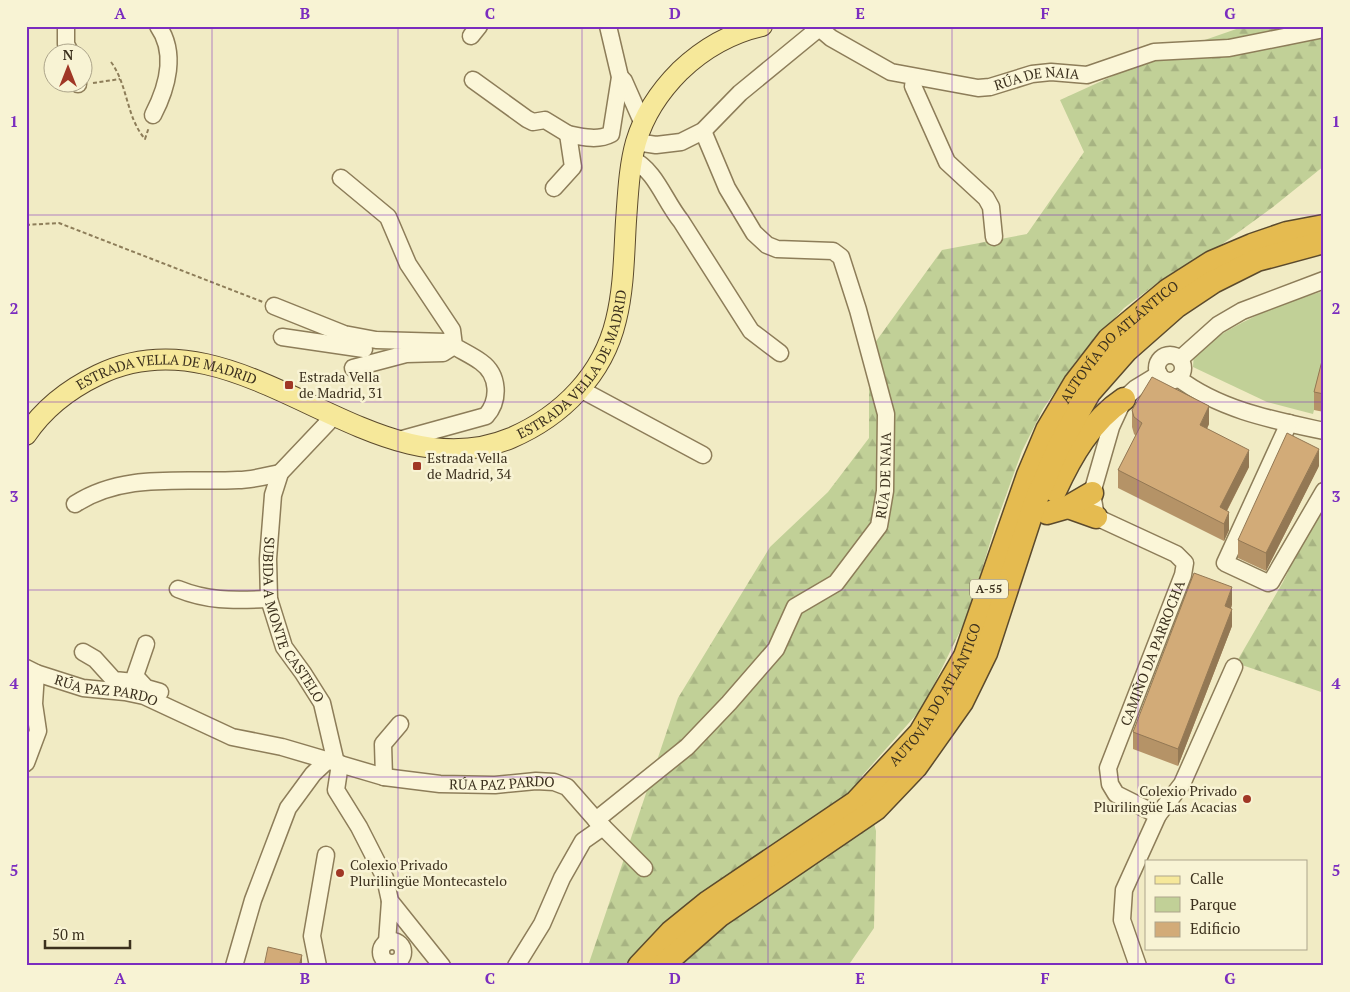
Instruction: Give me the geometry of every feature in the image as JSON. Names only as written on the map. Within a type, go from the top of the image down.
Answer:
[{"type":"highway","name":"AUTOVÍA DO ATLÁNTICO","points":[[640,966],[671,932],[708,902],[856,802],[920,733],[965,656],[1028,475],[1047,430],[1075,383],[1109,339],[1168,290],[1212,262],[1287,233],[1324,226]]},
{"type":"highway","name":"AUTOVÍA DO ATLÁNTICO","points":[[662,966],[719,916],[876,809],[916,767],[962,702],[986,653],[1036,500],[1058,448],[1089,393],[1126,351],[1177,306],[1214,282],[1257,260],[1324,242]]},
{"type":"highway","points":[[1047,513],[1067,466],[1084,438],[1100,418],[1124,399]]},
{"type":"highway","points":[[1047,513],[1068,507],[1092,492]]},
{"type":"highway","points":[[1068,507],[1096,517]]},
{"type":"highway","name":"A-55","points":[[916,767],[964,716],[993,664],[1047,513]]},
{"type":"main road","name":"ESTRADA VELLA DE MADRID","points":[[26,435],[52,405],[86,381],[127,364],[164,359],[198,361],[225,368],[396,440],[418,446],[461,449],[507,439],[549,418],[580,389],[599,363],[616,321],[637,141],[660,94],[690,61],[732,36],[762,26]]},
{"type":"street","points":[[66,26],[66,42]]},
{"type":"street","points":[[153,115],[163,97],[168,63],[168,44],[158,26]]},
{"type":"street","points":[[473,80],[533,122],[545,120],[568,134],[586,138],[604,137],[611,134],[620,77],[608,26]]},
{"type":"street","name":"RÚA DE NAIA","points":[[637,141],[656,145],[681,142],[703,131],[740,93],[818,28],[891,72],[914,78],[978,88],[990,87],[1032,74],[1051,72],[1087,75],[1154,52],[1229,48],[1324,29]]},
{"type":"street","points":[[620,77],[624,81],[641,163],[651,173],[669,206],[681,221],[751,331],[780,353]]},
{"type":"street","points":[[914,78],[913,86],[947,162],[986,198],[991,206],[994,237]]},
{"type":"street","name":"RÚA DE NAIA","points":[[516,966],[542,924],[562,878],[583,841],[686,747],[730,703],[776,649],[795,607],[836,582],[879,526],[885,491],[886,414],[858,310],[841,257],[833,251],[777,248],[767,244],[754,233],[727,188],[703,131]]},
{"type":"street","points":[[554,188],[573,167],[568,134]]},
{"type":"street","points":[[341,178],[375,204],[388,217],[408,264],[452,330],[454,346]]},
{"type":"street","points":[[1180,359],[1218,325],[1242,311],[1324,280]]},
{"type":"street","points":[[274,306],[344,334],[376,340],[446,342],[482,362],[491,373],[497,391],[495,406],[486,416],[396,440]]},
{"type":"street","points":[[282,337],[406,354],[443,353],[454,346]]},
{"type":"street","points":[[354,368],[406,354]]},
{"type":"street","points":[[1168,355],[1180,359],[1184,369],[1178,378],[1164,379],[1159,374],[1157,367],[1162,357],[1168,355]]},
{"type":"street","points":[[1096,517],[1092,492],[1098,481],[1106,441],[1124,399],[1136,388],[1159,374]]},
{"type":"street","points":[[1178,378],[1198,393],[1216,401],[1289,423],[1324,431]]},
{"type":"street","points":[[580,389],[703,455]]},
{"type":"street","name":"SUBIDA A MONTE CASTELO","points":[[334,762],[322,704],[304,672],[284,647],[269,599],[268,559],[273,495],[280,473],[335,415]]},
{"type":"street","points":[[1289,423],[1225,563],[1268,583],[1271,582],[1324,491]]},
{"type":"street","points":[[75,504],[92,493],[122,483],[240,480],[280,473]]},
{"type":"street","name":"CAMIÑO DA PARROCHA","points":[[1096,517],[1176,554],[1185,563],[1108,768],[1110,784],[1116,794],[1158,815]]},
{"type":"street","points":[[178,589],[199,597],[217,600],[269,599]]},
{"type":"street","points":[[138,682],[136,672],[146,644]]},
{"type":"street","points":[[83,652],[95,659],[114,680],[138,682],[146,688],[176,700],[175,711]]},
{"type":"street","points":[[1138,966],[1122,920],[1124,890],[1158,815],[1182,784],[1234,667]]},
{"type":"street","points":[[26,763],[34,747],[38,731],[31,671]]},
{"type":"street","name":"RÚA PAZ PARDO","points":[[31,671],[83,688],[144,696],[232,737],[334,762],[384,777],[440,784],[495,785],[536,781],[554,782],[567,787],[600,824],[644,868]]},
{"type":"street","points":[[384,777],[383,744],[400,724]]},
{"type":"street","points":[[234,966],[253,900],[288,808],[313,774],[334,762],[336,790],[385,878],[390,901],[387,942],[382,946],[380,962]]},
{"type":"street","points":[[318,966],[312,936],[326,855]]},
{"type":"street","points":[[390,901],[442,966]]},
{"type":"path","points":[[111,62],[121,79],[133,120],[145,139],[153,115]]},
{"type":"path","points":[[92,82],[121,79]]},
{"type":"path","points":[[26,225],[59,224],[274,306]]},
{"type":"green space","points":[[1245,26],[1324,26],[1324,166],[1273,207],[1210,253],[1160,281],[1124,308],[1076,361],[1043,409],[1022,451],[995,526],[969,613],[923,707],[862,776],[876,831],[874,928],[848,966],[588,966],[678,698],[770,547],[828,492],[869,438],[869,351],[942,250],[1027,234],[1084,152],[1060,100],[1150,59]]},
{"type":"green space","points":[[1324,291],[1324,371],[1313,414],[1267,402],[1193,367],[1194,352],[1225,332],[1272,309]]},
{"type":"green space","points":[[1324,503],[1324,693],[1236,663],[1283,582],[1294,559],[1291,556]]},
{"type":"building","points":[[1324,353],[1324,394],[1314,392]]},
{"type":"building","points":[[1152,377],[1209,406],[1200,425],[1249,450],[1220,507],[1229,512],[1224,524],[1118,470],[1142,423],[1134,417],[1132,410]]},
{"type":"building","points":[[1287,433],[1319,449],[1266,553],[1238,540]]},
{"type":"building","points":[[1194,573],[1232,587],[1225,606],[1232,609],[1178,749],[1133,732]]},
{"type":"building","points":[[268,947],[302,955],[299,966],[264,966]]},
{"type":"place","name":"Estrada Vella de Madrid, 31","points":[[289,385]]},
{"type":"place","name":"Estrada Vella de Madrid, 34","points":[[417,466]]},
{"type":"place","name":"Colexio Privado Plurilingüe Las Acacias","points":[[1247,799]]},
{"type":"place","name":"Colexio Privado Plurilingüe Montecastelo","points":[[340,873]]}]
